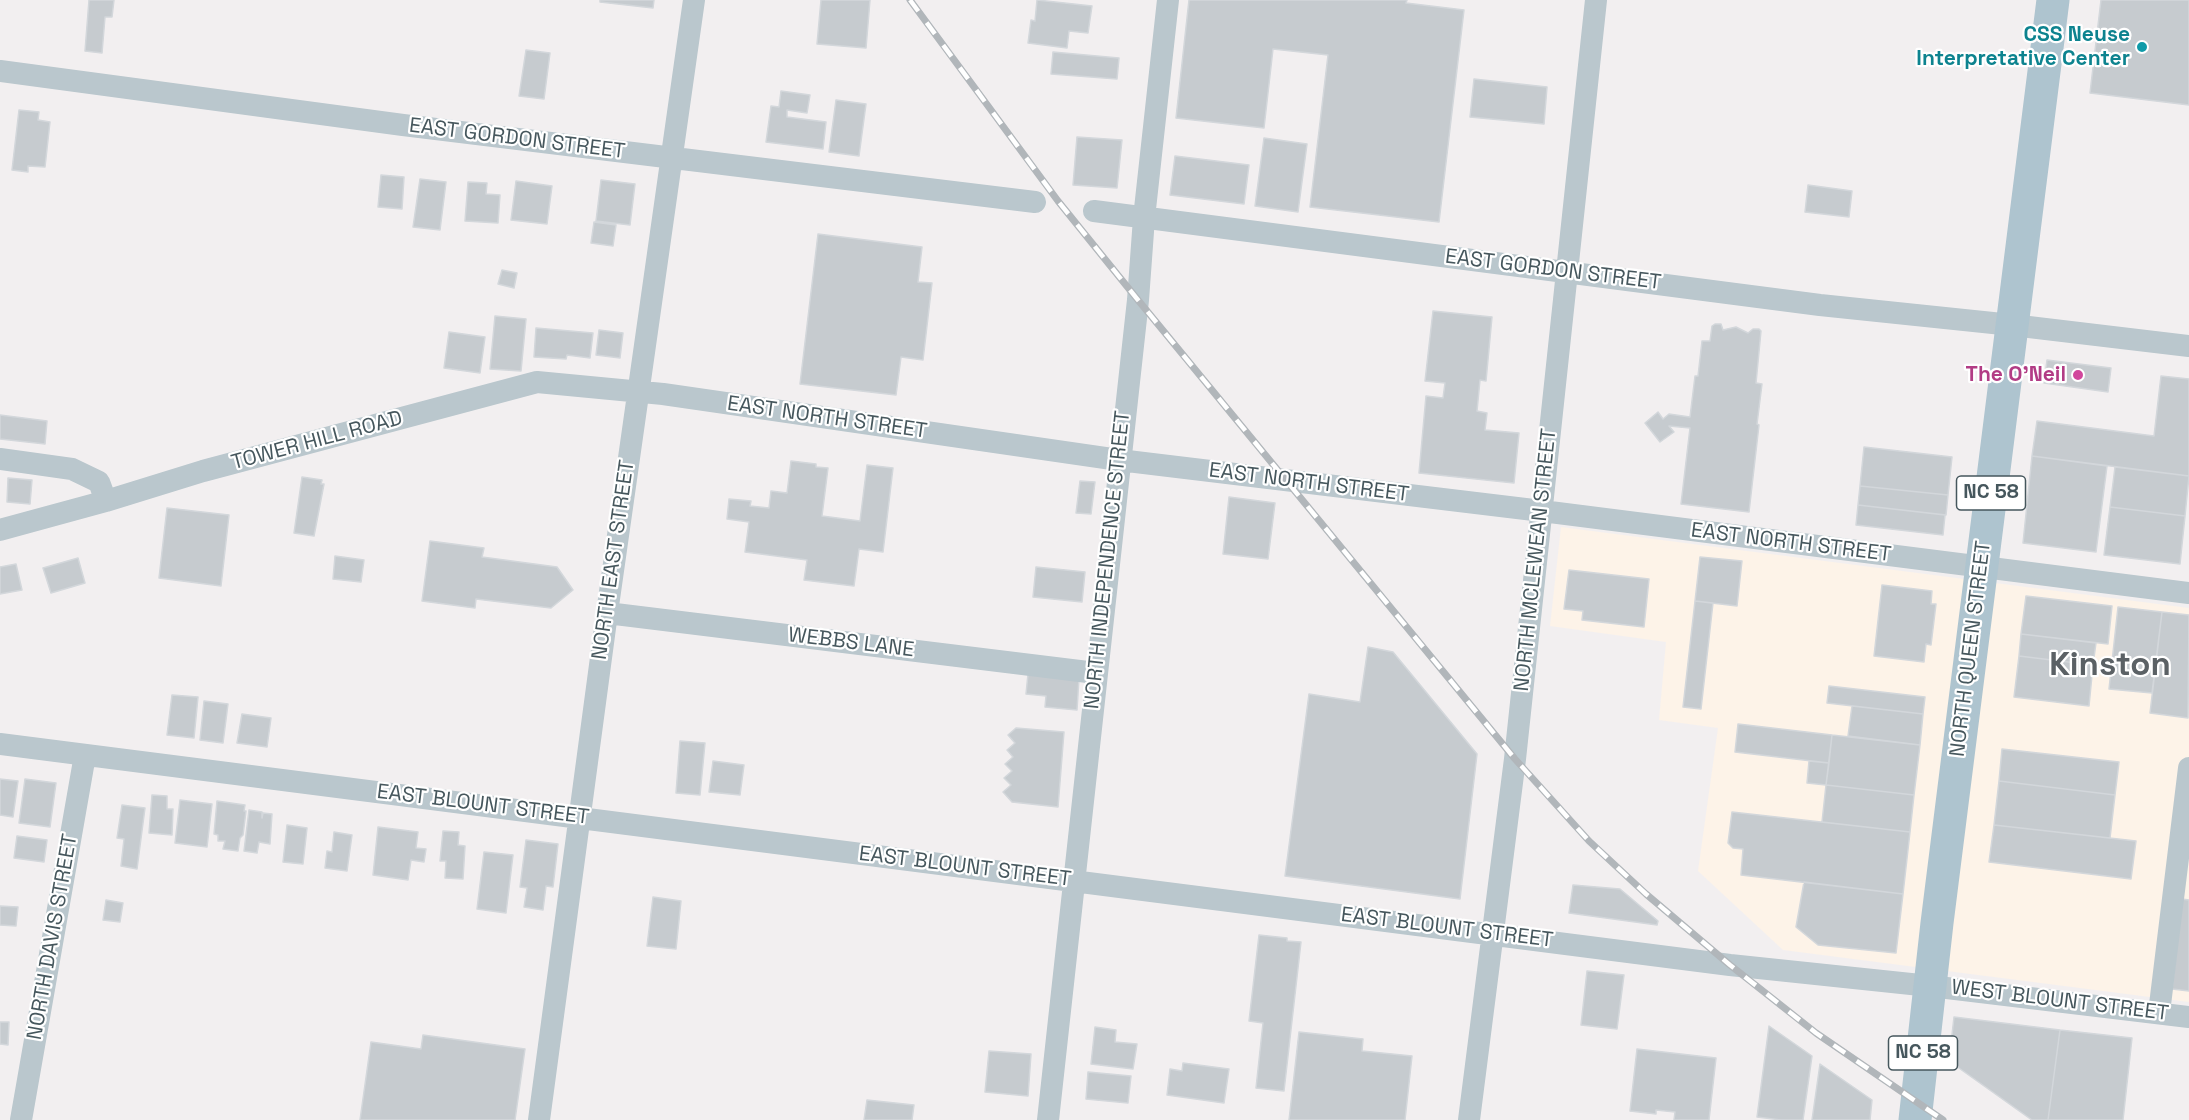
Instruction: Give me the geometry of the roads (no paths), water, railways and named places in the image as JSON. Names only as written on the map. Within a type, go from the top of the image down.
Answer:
[{"type":"main road","name":"NORTH QUEEN STREET","points":[[1915,1120],[1981,567],[2053,0]]},
{"type":"street","name":"NORTH EAST STREET","points":[[539,1120],[637,392],[694,0]]},
{"type":"street","name":"NORTH INDEPENDENCE STREET","points":[[1048,1120],[1138,300],[1144,218],[1168,0]]},
{"type":"street","name":"NORTH MCLEWEAN STREET","points":[[1469,1120],[1515,759],[1596,0]]},
{"type":"street","name":"EAST GORDON STREET","points":[[0,71],[403,125],[1035,202]]},
{"type":"street","name":"EAST GORDON STREET","points":[[1094,211],[1820,305],[2189,346]]},
{"type":"street","name":"TOWER HILL ROAD","points":[[0,530],[203,471],[537,382],[637,392]]},
{"type":"street","name":"EAST NORTH STREET","points":[[637,392],[1119,460],[2189,593]]},
{"type":"street","points":[[0,459],[72,469],[99,482],[106,501]]},
{"type":"street","name":"WEBBS LANE","points":[[607,613],[1096,673]]},
{"type":"street","name":"EAST BLOUNT STREET","points":[[0,744],[1730,965],[1930,986]]},
{"type":"street","name":"NORTH DAVIS STREET","points":[[21,1120],[85,754]]},
{"type":"street","points":[[2159,1013],[2189,768]]},
{"type":"street","name":"WEST BLOUNT STREET","points":[[1930,986],[2189,1017]]},
{"type":"railway","points":[[910,0],[1058,201],[1515,759],[1589,841],[1646,894],[1816,1033],[1943,1120]]},
{"type":"place","name":"CSS Neuse Interpretative Center","points":[[2142,47]]},
{"type":"place","name":"The O'Neil","points":[[2078,375]]},
{"type":"district","name":"Kinston","points":[[2110,666]]}]
